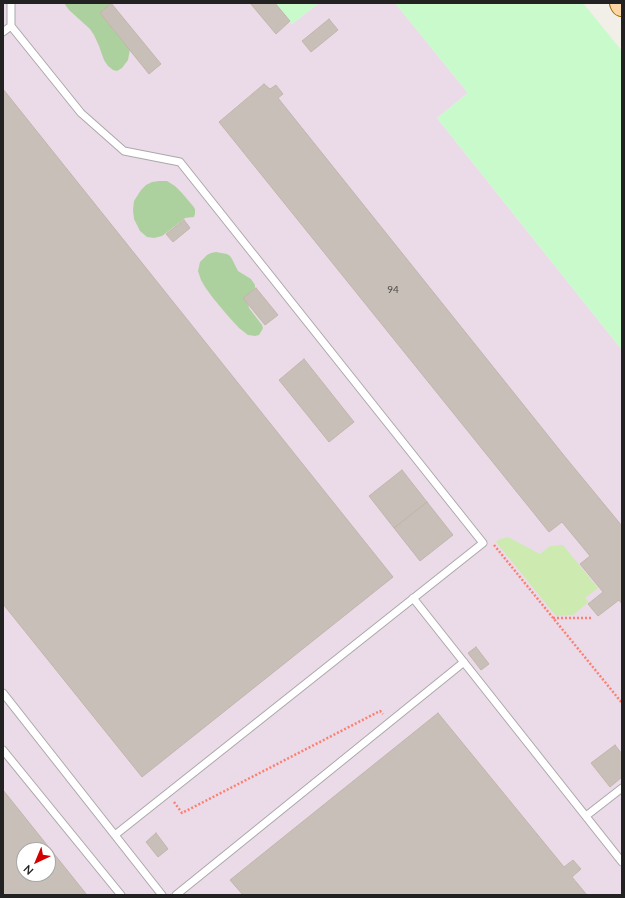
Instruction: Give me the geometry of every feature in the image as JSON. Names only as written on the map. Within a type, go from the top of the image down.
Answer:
[{"type":"lane","points":[[11,3],[11,26],[81,113],[124,150],[180,162],[483,543],[115,835]]},
{"type":"lane","points":[[3,32],[11,26]]},
{"type":"lane","points":[[413,598],[622,862]]},
{"type":"lane","points":[[176,895],[464,662]]},
{"type":"lane","points":[[3,693],[162,895]]},
{"type":"lane","points":[[3,750],[121,895]]},
{"type":"lane","points":[[586,816],[622,788]]},
{"type":"path","points":[[483,543],[488,538],[622,703]]},
{"type":"path","points":[[553,618],[594,618]]},
{"type":"path","points":[[167,794],[182,813],[380,711],[389,722]]},
{"type":"shaded area","points":[[3,3],[275,3],[292,24],[319,3],[395,3],[468,93],[437,118],[622,350],[622,895],[3,895]]},
{"type":"green space","points":[[64,3],[108,3],[131,44],[128,60],[122,68],[117,71],[108,66],[90,29],[69,10]]},
{"type":"green space","points":[[275,3],[319,3],[292,24]]},
{"type":"green space","points":[[395,3],[583,3],[622,51],[622,350],[437,118],[468,93]]},
{"type":"green space","points":[[159,181],[167,181],[175,186],[193,206],[195,209],[195,214],[194,217],[185,218],[162,236],[154,238],[147,237],[140,231],[134,219],[134,201],[146,185]]},
{"type":"green space","points":[[216,252],[230,256],[238,271],[251,279],[255,285],[254,291],[248,303],[249,308],[262,325],[263,328],[259,335],[248,335],[239,328],[213,298],[201,280],[198,271],[200,262],[207,255]]},
{"type":"green space","points":[[508,537],[540,554],[550,546],[563,545],[598,588],[585,598],[589,602],[573,615],[556,616],[496,542],[500,539]]},
{"type":"building","points":[[111,3],[161,64],[149,74],[100,13]]},
{"type":"building","points":[[250,3],[275,3],[290,21],[276,34]]},
{"type":"building","points":[[329,19],[338,30],[311,52],[302,41]]},
{"type":"building","points":[[264,84],[270,89],[276,85],[283,94],[278,98],[622,526],[622,604],[619,600],[598,616],[588,604],[603,592],[580,564],[590,556],[562,522],[549,532],[219,122]]},
{"type":"building","points":[[3,89],[393,577],[142,777],[3,604]]},
{"type":"building","points":[[184,220],[190,228],[173,242],[166,234]]},
{"type":"building","points":[[256,288],[278,315],[265,325],[243,298]]},
{"type":"building","points":[[304,359],[354,422],[329,442],[279,380]]},
{"type":"building","points":[[402,470],[427,502],[394,528],[369,496]]},
{"type":"building","points":[[427,502],[453,535],[420,561],[394,528]]},
{"type":"building","points":[[476,647],[489,664],[481,670],[468,653]]},
{"type":"building","points":[[438,713],[564,867],[573,860],[581,869],[572,877],[587,895],[243,895],[230,880]]},
{"type":"building","points":[[615,745],[622,754],[622,777],[610,787],[591,763]]},
{"type":"building","points":[[3,790],[45,842],[16,842],[16,882],[56,882],[56,856],[87,895],[3,895]]},
{"type":"building","points":[[156,833],[168,849],[158,857],[146,842]]}]
